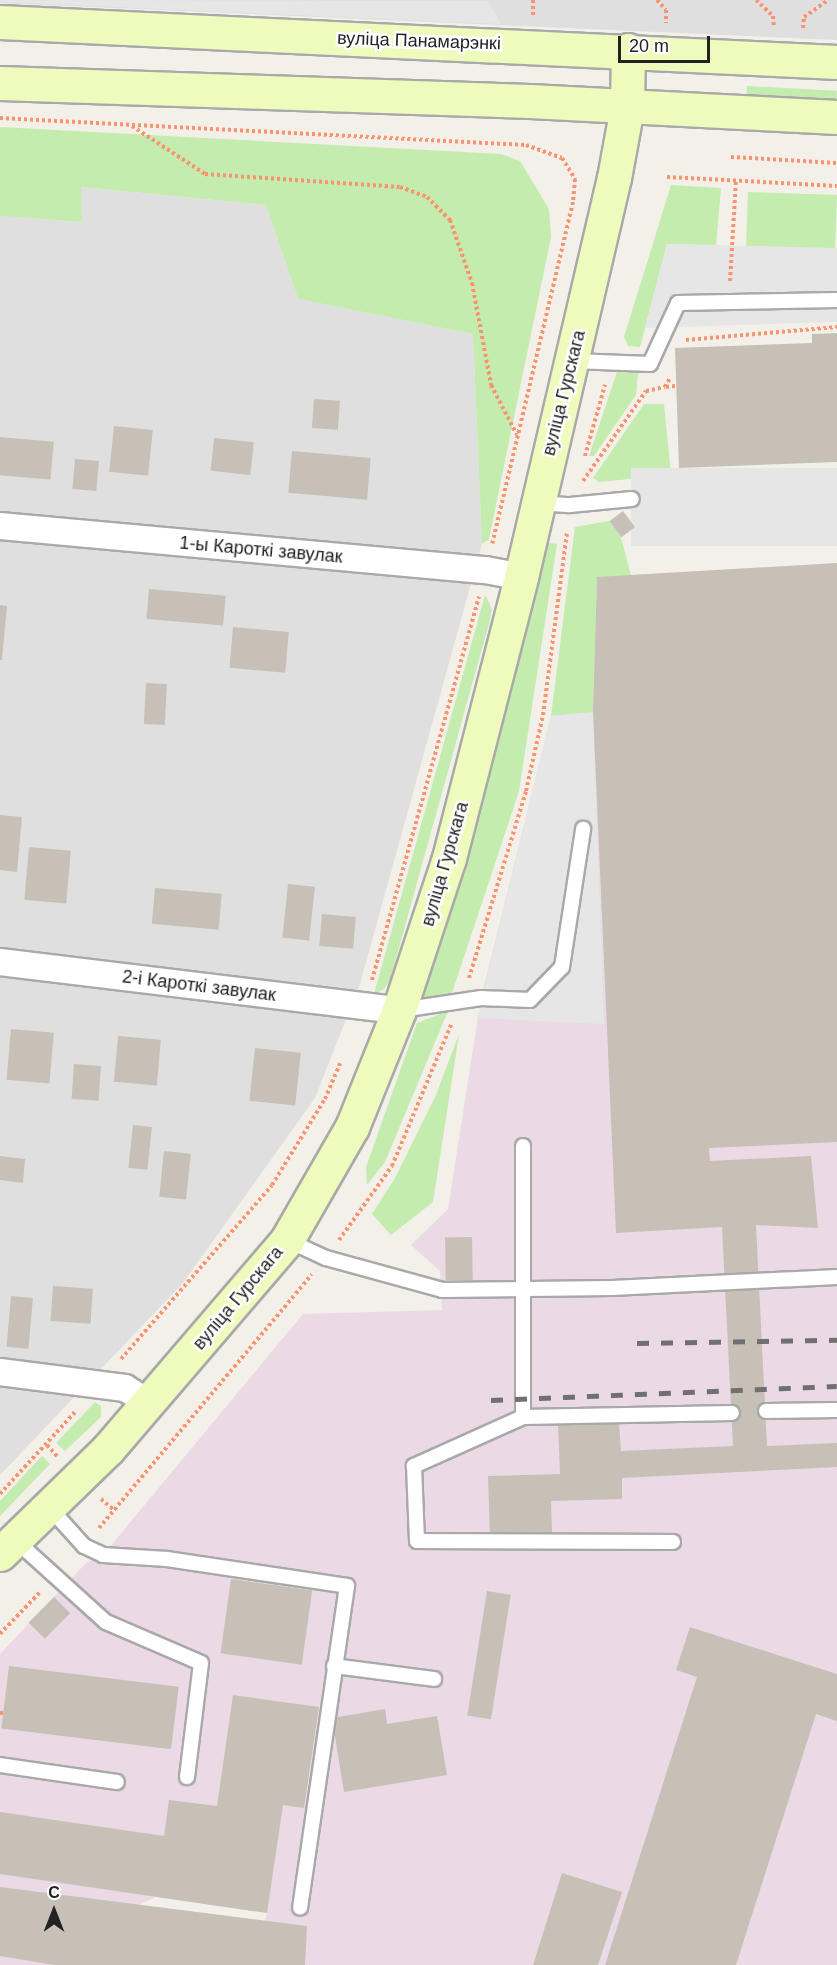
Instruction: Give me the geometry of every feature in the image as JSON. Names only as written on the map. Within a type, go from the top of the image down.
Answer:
[{"type":"main road","name":"вуліца Панамарэнкі","points":[[0,22],[627,50],[837,62]]},
{"type":"main road","name":"вуліца Гурскага","points":[[7,1546],[149,1403],[287,1240],[352,1127],[399,1010],[449,858],[521,577],[573,361],[627,107],[627,50]]},
{"type":"main road","points":[[0,83],[837,117]]},
{"type":"street","name":"1-ы Кароткі завулак","points":[[0,526],[486,570],[521,577]]},
{"type":"street","name":"2-і Кароткі завулак","points":[[0,962],[399,1010]]},
{"type":"street","points":[[0,1372],[125,1388],[149,1403]]},
{"type":"lane","points":[[573,361],[650,364],[678,303],[837,300]]},
{"type":"lane","points":[[538,503],[572,499],[632,498]]},
{"type":"lane","points":[[399,1010],[481,998],[530,1000],[562,968],[583,829]]},
{"type":"lane","points":[[523,1146],[523,1417]]},
{"type":"lane","points":[[287,1240],[326,1258],[421,1287],[442,1290],[837,1277]]},
{"type":"lane","points":[[766,1411],[837,1410]]},
{"type":"lane","points":[[673,1542],[417,1541],[414,1466],[523,1417],[732,1413]]},
{"type":"lane","points":[[48,1506],[84,1546],[103,1555],[167,1559],[347,1586],[300,1908]]},
{"type":"lane","points":[[7,1546],[106,1622],[201,1663],[187,1777]]},
{"type":"lane","points":[[334,1666],[434,1678]]},
{"type":"lane","points":[[0,1765],[117,1782]]},
{"type":"path","points":[[532,17],[533,0]]},
{"type":"path","points":[[657,0],[666,10],[666,23]]},
{"type":"path","points":[[756,0],[773,16],[774,28]]},
{"type":"path","points":[[802,28],[804,17],[828,0]]},
{"type":"path","points":[[0,118],[526,145],[544,148],[562,158],[573,172],[574,195],[511,465]]},
{"type":"path","points":[[131,125],[205,174],[400,187],[427,197],[450,220],[471,283],[491,385],[517,436]]},
{"type":"path","points":[[731,157],[837,163]]},
{"type":"path","points":[[667,177],[837,186]]},
{"type":"path","points":[[729,302],[736,181]]},
{"type":"path","points":[[675,341],[837,327]]},
{"type":"path","points":[[665,387],[670,367]]},
{"type":"path","points":[[583,460],[609,373]]},
{"type":"path","points":[[572,499],[646,391],[675,386]]},
{"type":"path","points":[[572,499],[580,471]]},
{"type":"shaded area","points":[[0,0],[837,0],[837,40],[0,3]]},
{"type":"shaded area","points":[[0,0],[488,1],[501,24],[0,2]]},
{"type":"shaded area","points":[[80,187],[266,205],[298,299],[473,334],[482,544],[360,984],[315,1098],[183,1283],[0,1475],[0,216],[81,222]]},
{"type":"shaded area","points":[[667,244],[837,248],[837,322],[645,328]]},
{"type":"shaded area","points":[[631,468],[837,468],[837,546],[631,546]]},
{"type":"shaded area","points":[[837,563],[837,1965],[0,1965],[0,1654],[86,1563],[103,1555],[303,1314],[442,1310],[440,1271],[411,1245],[448,1209],[481,998],[551,716],[593,711],[597,577]],"holes":[[[155,1897],[267,1913],[265,1921],[139,1905]]]},
{"type":"shaded area","points":[[593,712],[604,1024],[477,1018],[551,716]]},
{"type":"green space","points":[[747,86],[837,91],[836,103],[746,98]]},
{"type":"green space","points":[[0,127],[501,154],[520,161],[549,209],[551,237],[489,539],[482,544],[473,334],[298,299],[266,205],[81,187],[82,222],[0,216]]},
{"type":"green space","points":[[671,185],[721,188],[716,245],[667,244],[640,347],[628,346],[624,337]]},
{"type":"green space","points":[[748,192],[837,195],[835,249],[746,246]]},
{"type":"green space","points":[[617,372],[638,373],[636,395],[594,456],[589,456]]},
{"type":"green space","points":[[644,404],[664,404],[671,475],[599,482],[593,478]]},
{"type":"green space","points":[[609,521],[621,537],[631,576],[597,578],[593,712],[551,716],[575,527]]},
{"type":"green space","points":[[549,543],[557,544],[519,791],[452,993],[419,999],[447,918],[496,740],[536,554]]},
{"type":"green space","points":[[485,595],[492,609],[490,620],[390,980],[384,989],[374,994]]},
{"type":"green space","points":[[448,1011],[385,1162],[367,1185],[366,1167],[417,1023]]},
{"type":"green space","points":[[459,1034],[433,1202],[391,1235],[372,1214],[395,1178],[436,1095]]},
{"type":"green space","points":[[95,1402],[101,1406],[101,1417],[65,1451],[56,1443]]},
{"type":"green space","points":[[42,1456],[50,1464],[0,1516],[0,1501]]},
{"type":"building","points":[[837,333],[837,462],[679,468],[675,348],[812,343],[812,334]]},
{"type":"building","points":[[314,399],[340,401],[338,430],[312,428]]},
{"type":"building","points":[[114,426],[153,430],[148,476],[109,472]]},
{"type":"building","points":[[0,437],[54,442],[50,480],[0,475]]},
{"type":"building","points":[[214,438],[254,442],[250,475],[211,471]]},
{"type":"building","points":[[292,451],[371,458],[367,500],[288,493]]},
{"type":"building","points":[[75,459],[99,461],[96,491],[72,489]]},
{"type":"building","points":[[623,511],[635,527],[621,537],[609,521]]},
{"type":"building","points":[[837,563],[837,1142],[709,1148],[710,1161],[811,1156],[818,1228],[756,1225],[767,1446],[837,1443],[837,1467],[622,1478],[622,1499],[551,1501],[552,1533],[490,1536],[488,1476],[560,1474],[558,1425],[619,1423],[621,1451],[733,1446],[722,1227],[616,1233],[593,712],[597,577]]},
{"type":"building","points":[[149,589],[226,596],[223,626],[146,619]]},
{"type":"building","points":[[0,605],[7,606],[2,660],[0,660]]},
{"type":"building","points":[[233,627],[289,632],[285,673],[229,668]]},
{"type":"building","points":[[146,683],[167,684],[165,725],[144,724]]},
{"type":"building","points":[[0,815],[22,817],[17,872],[0,870]]},
{"type":"building","points":[[29,847],[71,851],[66,903],[24,900]]},
{"type":"building","points":[[288,884],[315,887],[309,941],[282,938]]},
{"type":"building","points":[[155,888],[222,894],[219,930],[152,924]]},
{"type":"building","points":[[322,914],[356,917],[353,949],[319,946]]},
{"type":"building","points":[[11,1029],[54,1033],[49,1084],[7,1080]]},
{"type":"building","points":[[118,1036],[161,1040],[157,1086],[114,1082]]},
{"type":"building","points":[[255,1048],[301,1053],[295,1106],[249,1101]]},
{"type":"building","points":[[74,1064],[101,1066],[98,1101],[72,1099]]},
{"type":"building","points":[[133,1125],[152,1127],[147,1170],[129,1168]]},
{"type":"building","points":[[164,1151],[191,1154],[186,1200],[159,1197]]},
{"type":"building","points":[[0,1156],[25,1159],[23,1183],[0,1180]]},
{"type":"building","points":[[445,1237],[472,1237],[473,1280],[446,1280]]},
{"type":"building","points":[[53,1286],[93,1289],[90,1324],[51,1321]]},
{"type":"building","points":[[11,1296],[33,1298],[28,1349],[7,1347]]},
{"type":"building","points":[[231,1579],[312,1590],[302,1665],[221,1653]]},
{"type":"building","points":[[487,1591],[511,1595],[491,1719],[467,1715]]},
{"type":"building","points":[[54,1597],[70,1613],[45,1639],[29,1622]]},
{"type":"building","points":[[690,1627],[837,1674],[837,1721],[816,1714],[736,1965],[605,1965],[697,1677],[676,1670]]},
{"type":"building","points":[[9,1666],[179,1687],[171,1749],[1,1729]]},
{"type":"building","points":[[233,1695],[319,1707],[304,1808],[283,1805],[267,1913],[0,1874],[0,1812],[164,1836],[169,1800],[217,1806]]},
{"type":"building","points":[[385,1709],[387,1724],[437,1716],[447,1775],[344,1792],[332,1718]]},
{"type":"building","points":[[562,1873],[622,1892],[598,1965],[533,1965]]},
{"type":"building","points":[[0,1887],[307,1926],[305,1965],[55,1965],[0,1956]]},
{"type":"railway","points":[[637,1343],[837,1340]]},
{"type":"railway","points":[[491,1400],[837,1386]]}]
